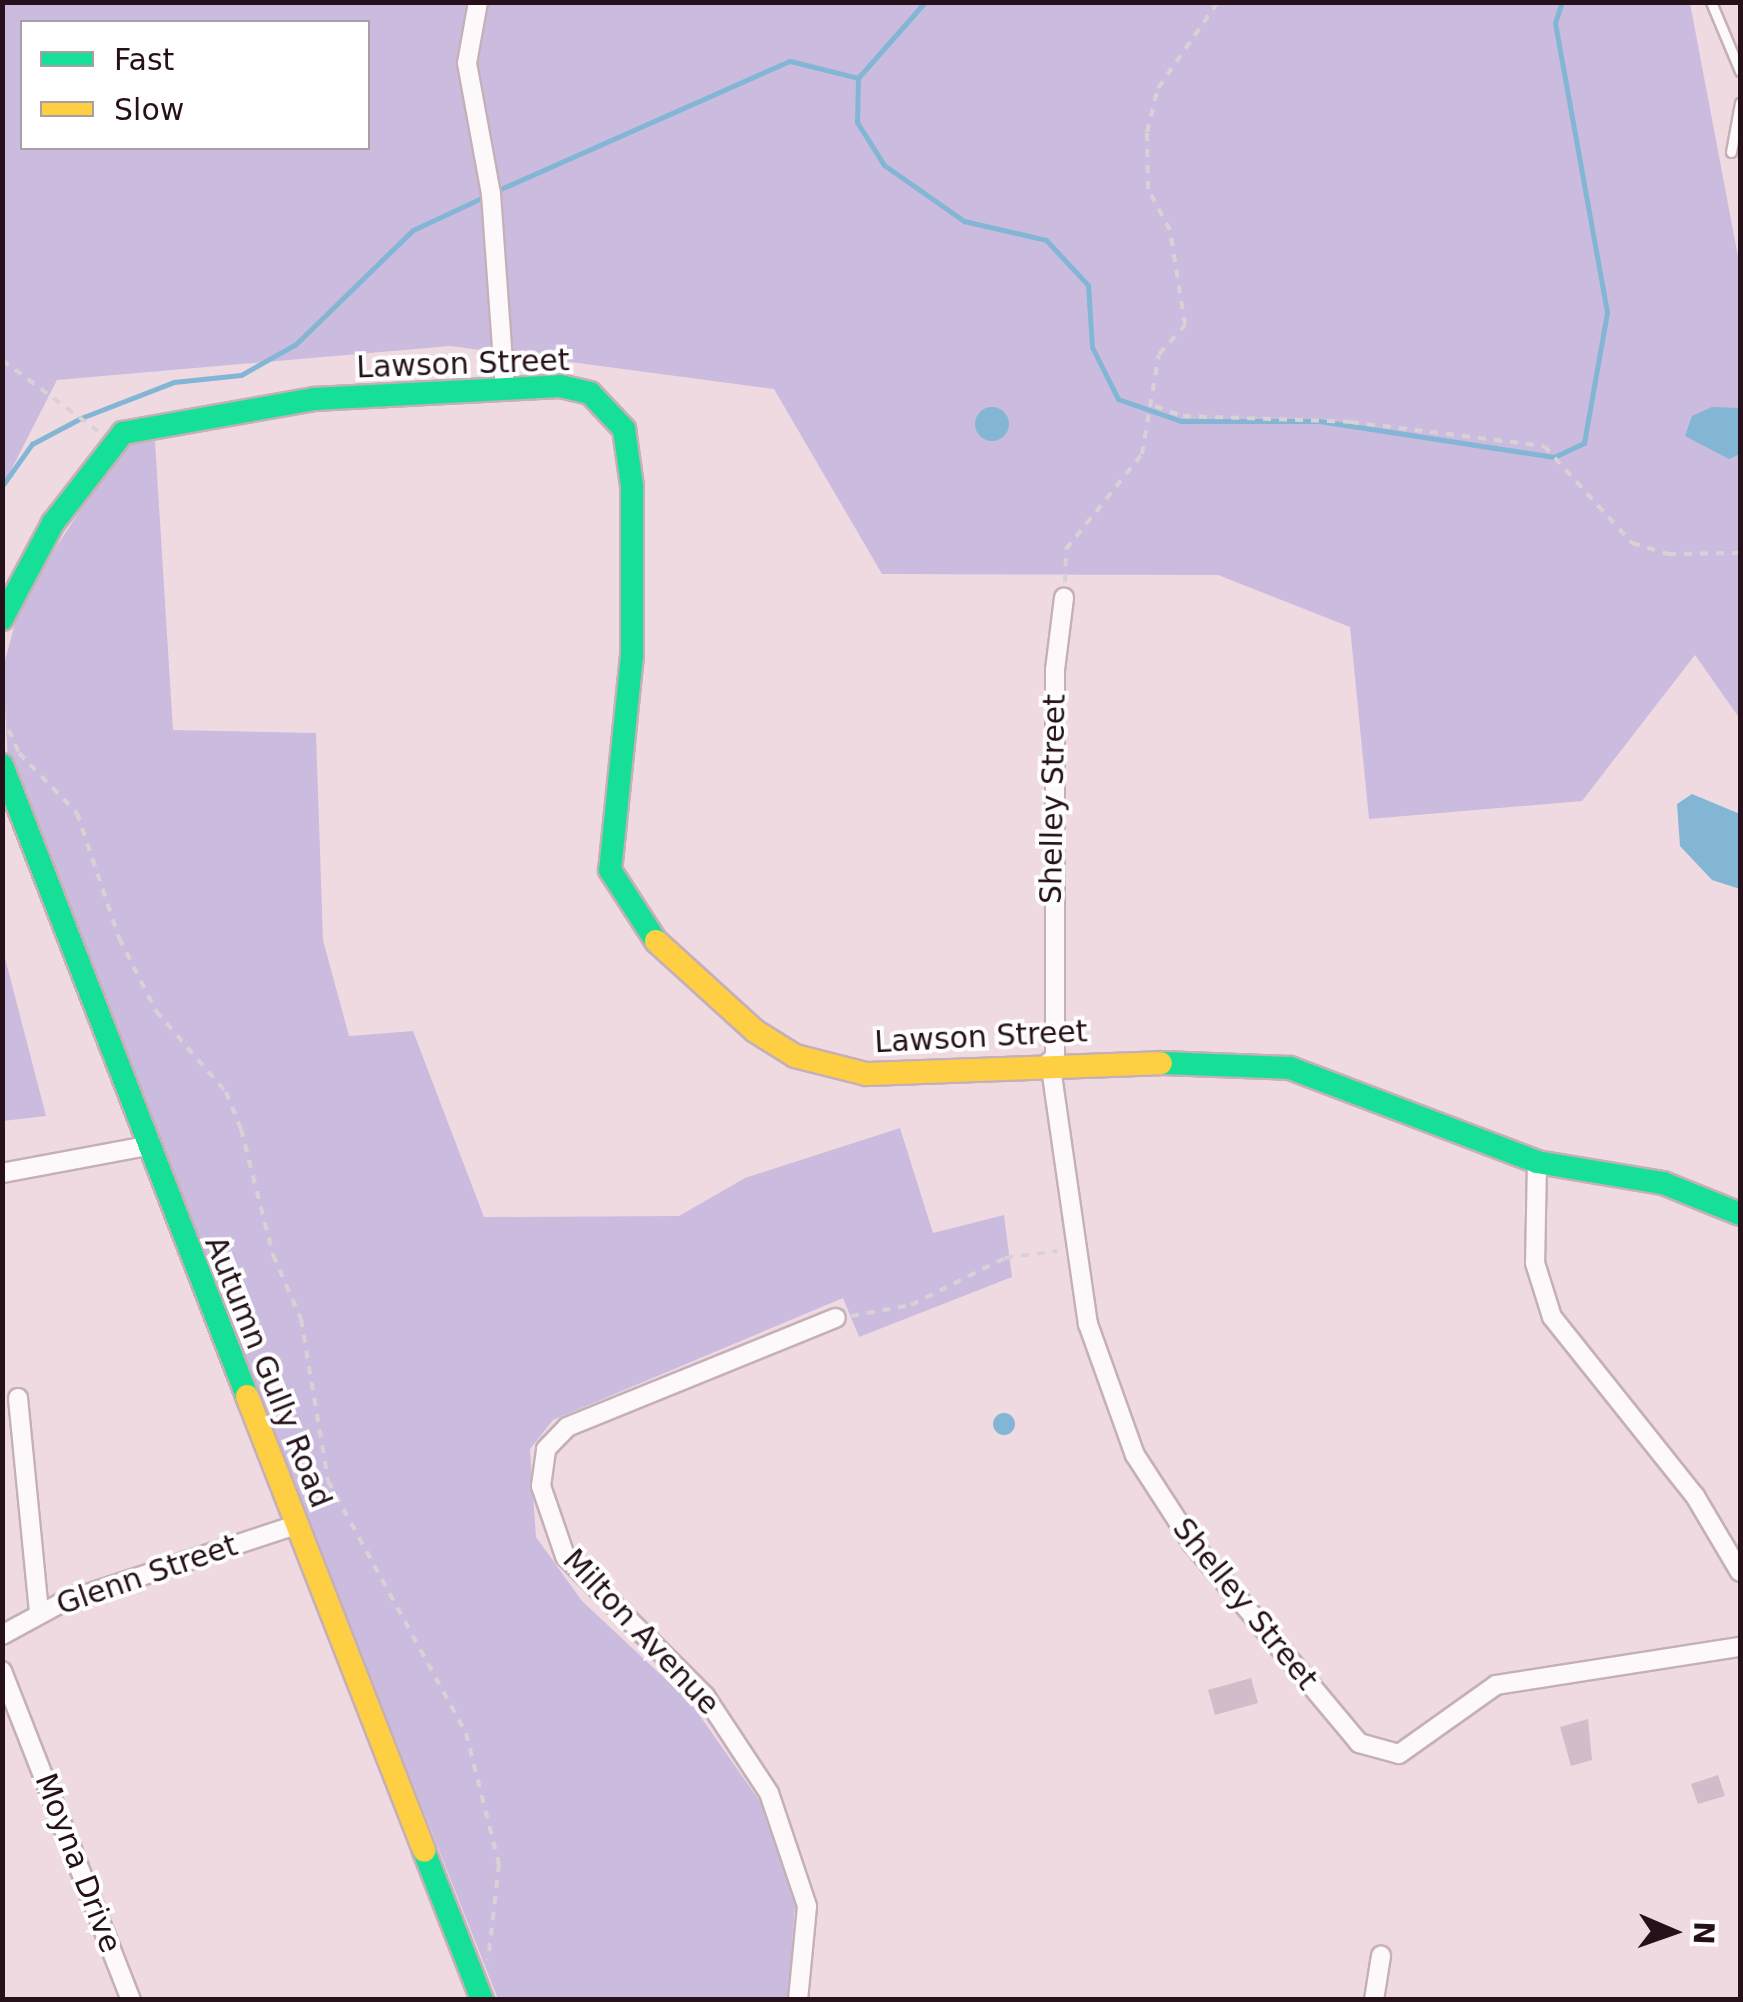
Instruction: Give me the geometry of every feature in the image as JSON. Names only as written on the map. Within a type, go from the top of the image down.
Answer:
[{"type":"street","points":[[478,2],[467,63],[491,194],[505,390]]},
{"type":"street","name":"Lawson Street","points":[[112,442],[137,429],[276,404],[505,390],[590,393],[611,407],[629,445],[634,627],[608,848],[628,912],[755,1031],[818,1065],[891,1074],[1053,1061],[1290,1068],[1537,1162],[1662,1183],[1740,1214]]},
{"type":"street","points":[[2,620],[36,549],[112,442]]},
{"type":"street","name":"Shelley Street","points":[[1064,598],[1054,670],[1053,1061],[1075,1247],[1094,1352],[1135,1455],[1192,1543],[1372,1753],[1411,1748],[1468,1698],[1496,1685],[1740,1647]]},
{"type":"street","name":"Autumn Gully Road","points":[[2,765],[146,1146],[480,1995]]},
{"type":"street","points":[[2,1172],[146,1146]]},
{"type":"street","points":[[1537,1162],[1535,1263],[1552,1318],[1694,1496],[1740,1572]]},
{"type":"street","name":"Milton Avenue","points":[[798,2000],[807,1906],[769,1793],[705,1696],[565,1556],[540,1486],[546,1449],[567,1427],[836,1318]]},
{"type":"street","points":[[18,1398],[39,1612]]},
{"type":"street","name":"Glenn Street","points":[[2,1635],[39,1612],[296,1525]]},
{"type":"street","name":"Moyna Drive","points":[[2,1671],[131,2000]]},
{"type":"street","points":[[1374,2000],[1381,1956]]},
{"type":"lane","points":[[1712,2],[1740,71]]},
{"type":"lane","points":[[1731,152],[1740,103]]},
{"type":"path","points":[[1064,598],[1066,548],[1142,454],[1153,416],[1160,354],[1184,325],[1187,296],[1148,189],[1147,132],[1158,88],[1218,2]]},
{"type":"path","points":[[2,360],[112,442]]},
{"type":"path","points":[[1154,406],[1183,416],[1351,422],[1544,446],[1632,544],[1668,554],[1740,553]]},
{"type":"path","points":[[2,716],[19,753],[76,812],[119,938],[156,1010],[226,1092],[301,1320],[328,1481],[466,1733],[498,1864],[500,1900],[480,1995]]},
{"type":"path","points":[[836,1318],[910,1305],[1013,1256],[1075,1247]]},
{"type":"shaded area","points":[[3,3],[1690,3],[1740,267],[1740,719],[1695,655],[1582,801],[1369,819],[1350,627],[1218,575],[882,574],[774,389],[450,346],[57,380],[3,486]]},
{"type":"shaded area","points":[[155,441],[173,730],[316,733],[323,940],[349,1036],[413,1031],[484,1217],[679,1216],[745,1178],[900,1128],[933,1233],[1004,1215],[1012,1277],[859,1337],[843,1298],[553,1420],[530,1449],[536,1537],[582,1601],[691,1703],[761,1803],[795,1906],[788,1999],[498,1999],[8,763],[3,668],[21,601],[122,446]]},
{"type":"shaded area","points":[[3,950],[46,1116],[3,1121]]},
{"type":"water","points":[[992,407],[1004,412],[1009,424],[1004,436],[992,441],[980,436],[975,424],[980,412]]},
{"type":"water","points":[[1712,407],[1740,408],[1740,454],[1729,459],[1685,436],[1692,416]]},
{"type":"water","points":[[1692,794],[1740,814],[1740,889],[1712,880],[1680,846],[1677,804]]},
{"type":"water","points":[[1004,1413],[1012,1416],[1012,1432],[1004,1435],[996,1432],[993,1424],[996,1416]]},
{"type":"building","points":[[1251,1678],[1258,1703],[1215,1715],[1208,1690]]},
{"type":"building","points":[[1588,1719],[1592,1760],[1571,1766],[1560,1727]]},
{"type":"building","points":[[1718,1775],[1725,1796],[1698,1804],[1691,1784]]},
{"type":"waterway","points":[[925,2],[858,78],[857,122],[884,165],[964,221],[1046,240],[1088,285],[1092,347],[1118,399],[1181,421],[1319,421],[1554,457],[1584,443],[1607,312],[1555,23],[1562,2]]},
{"type":"waterway","points":[[496,191],[790,61],[858,78]]},
{"type":"waterway","points":[[2,486],[32,444],[81,418],[174,382],[241,375],[296,344],[413,230],[486,196]]},
{"type":"traffic: fast","points":[[2,619],[53,523],[123,433],[314,399],[560,386],[590,393],[624,429],[632,486],[632,655],[610,870],[656,941]]},
{"type":"traffic: fast","points":[[2,765],[247,1396]]},
{"type":"traffic: fast","points":[[1161,1063],[1290,1068],[1537,1162],[1663,1183],[1740,1214]]},
{"type":"traffic: fast","points":[[424,1851],[482,2000]]},
{"type":"traffic: slow","points":[[656,941],[755,1031],[795,1056],[866,1074],[1161,1063]]},
{"type":"traffic: slow","points":[[247,1396],[424,1851]]}]
